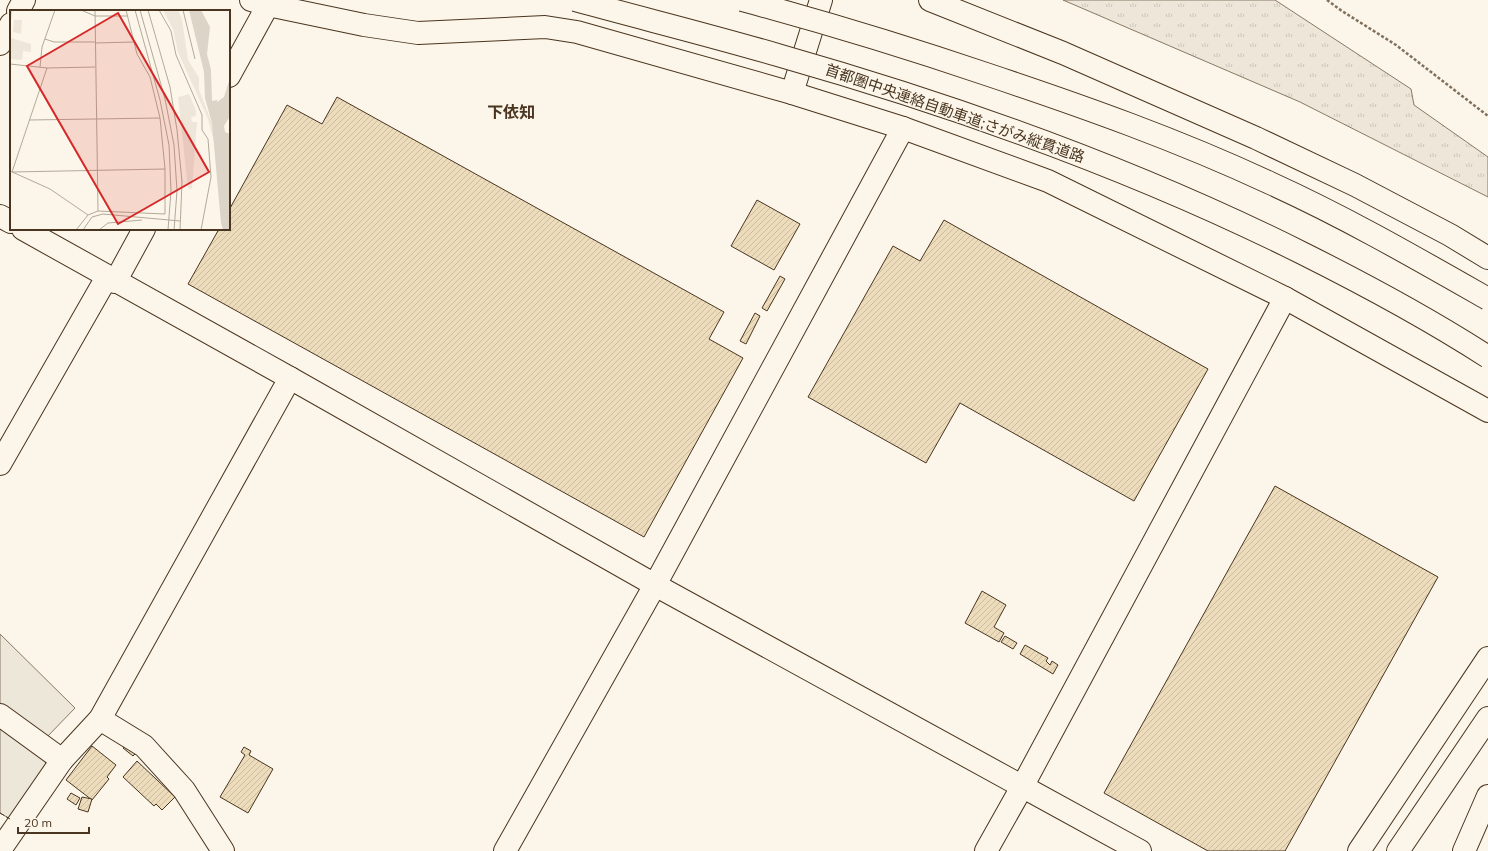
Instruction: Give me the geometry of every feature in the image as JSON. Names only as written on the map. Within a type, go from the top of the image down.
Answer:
[{"type":"main road","points":[[19,10],[24,0]]},
{"type":"main road","name":"首都圏中央連絡自動車道;さがみ縦貫道路","points":[[576,0],[782,56],[907,94],[1024,134],[1133,176],[1249,227],[1366,285],[1488,357]]},
{"type":"main road","points":[[742,0],[798,15],[921,52],[1042,92],[1154,133],[1276,186],[1384,240],[1488,299]]},
{"type":"main road","points":[[792,93],[821,0]]},
{"type":"main road","points":[[930,0],[1063,53],[1256,138],[1355,184],[1450,235],[1488,258]]},
{"type":"main road","points":[[230,74],[259,2],[364,25],[418,33],[545,27],[577,32],[792,93],[903,128],[1048,181],[1285,298],[1488,411]]},
{"type":"main road","points":[[0,44],[10,26]]},
{"type":"main road","points":[[505,851],[655,585],[903,128]]},
{"type":"main road","points":[[0,216],[10,221]]},
{"type":"main road","points":[[25,230],[290,378],[655,585],[1140,851]]},
{"type":"main road","points":[[0,464],[111,279],[143,230]]},
{"type":"main road","points":[[986,851],[1022,787],[1285,298]]},
{"type":"main road","points":[[0,850],[62,760],[100,719],[290,378]]},
{"type":"main road","points":[[1359,851],[1488,658]]},
{"type":"main road","points":[[0,715],[62,760]]},
{"type":"main road","points":[[1398,851],[1488,718]]},
{"type":"main road","points":[[100,719],[144,746],[184,790],[223,851]]},
{"type":"main road","points":[[1464,851],[1488,796]]},
{"type":"path","points":[[1327,0],[1396,45],[1488,116]]},
{"type":"green space","points":[[1063,0],[1275,0],[1411,89],[1414,105],[1488,157],[1488,197],[1300,102]]},
{"type":"shaded area","points":[[0,634],[75,708],[46,738],[0,708]]},
{"type":"shaded area","points":[[0,727],[45,758],[46,768],[12,820],[0,813]]},
{"type":"building","points":[[337,97],[724,312],[709,339],[743,358],[644,537],[188,284],[218,230],[230,230],[230,208],[287,105],[322,124]]},
{"type":"building","points":[[757,200],[800,224],[774,270],[731,246]]},
{"type":"building","points":[[944,220],[1208,369],[1134,501],[960,403],[926,463],[808,397],[893,246],[920,261]]},
{"type":"building","points":[[780,276],[785,279],[767,311],[762,308]]},
{"type":"building","points":[[755,313],[760,316],[746,344],[740,341]]},
{"type":"building","points":[[1275,486],[1438,577],[1285,851],[1208,851],[1104,793]]},
{"type":"building","points":[[982,591],[1006,605],[994,627],[1004,633],[999,642],[965,623]]},
{"type":"building","points":[[1005,636],[1017,643],[1013,649],[1001,642]]},
{"type":"building","points":[[1025,645],[1048,658],[1046,661],[1050,665],[1052,661],[1058,665],[1053,674],[1020,654]]},
{"type":"building","points":[[127,744],[137,752],[133,756],[123,748]]},
{"type":"building","points":[[92,746],[116,765],[107,777],[109,779],[92,800],[66,780]]},
{"type":"building","points":[[244,747],[251,751],[249,755],[273,769],[248,813],[220,797],[245,755],[241,752]]},
{"type":"building","points":[[137,761],[175,797],[162,810],[156,804],[154,806],[123,777]]},
{"type":"building","points":[[71,793],[80,798],[76,805],[67,799]]},
{"type":"building","points":[[82,797],[92,799],[88,812],[78,809]]},
{"type":"fence","points":[[0,813],[10,819]]},
{"type":"district","name":"下依知","points":[[511,112]]}]
